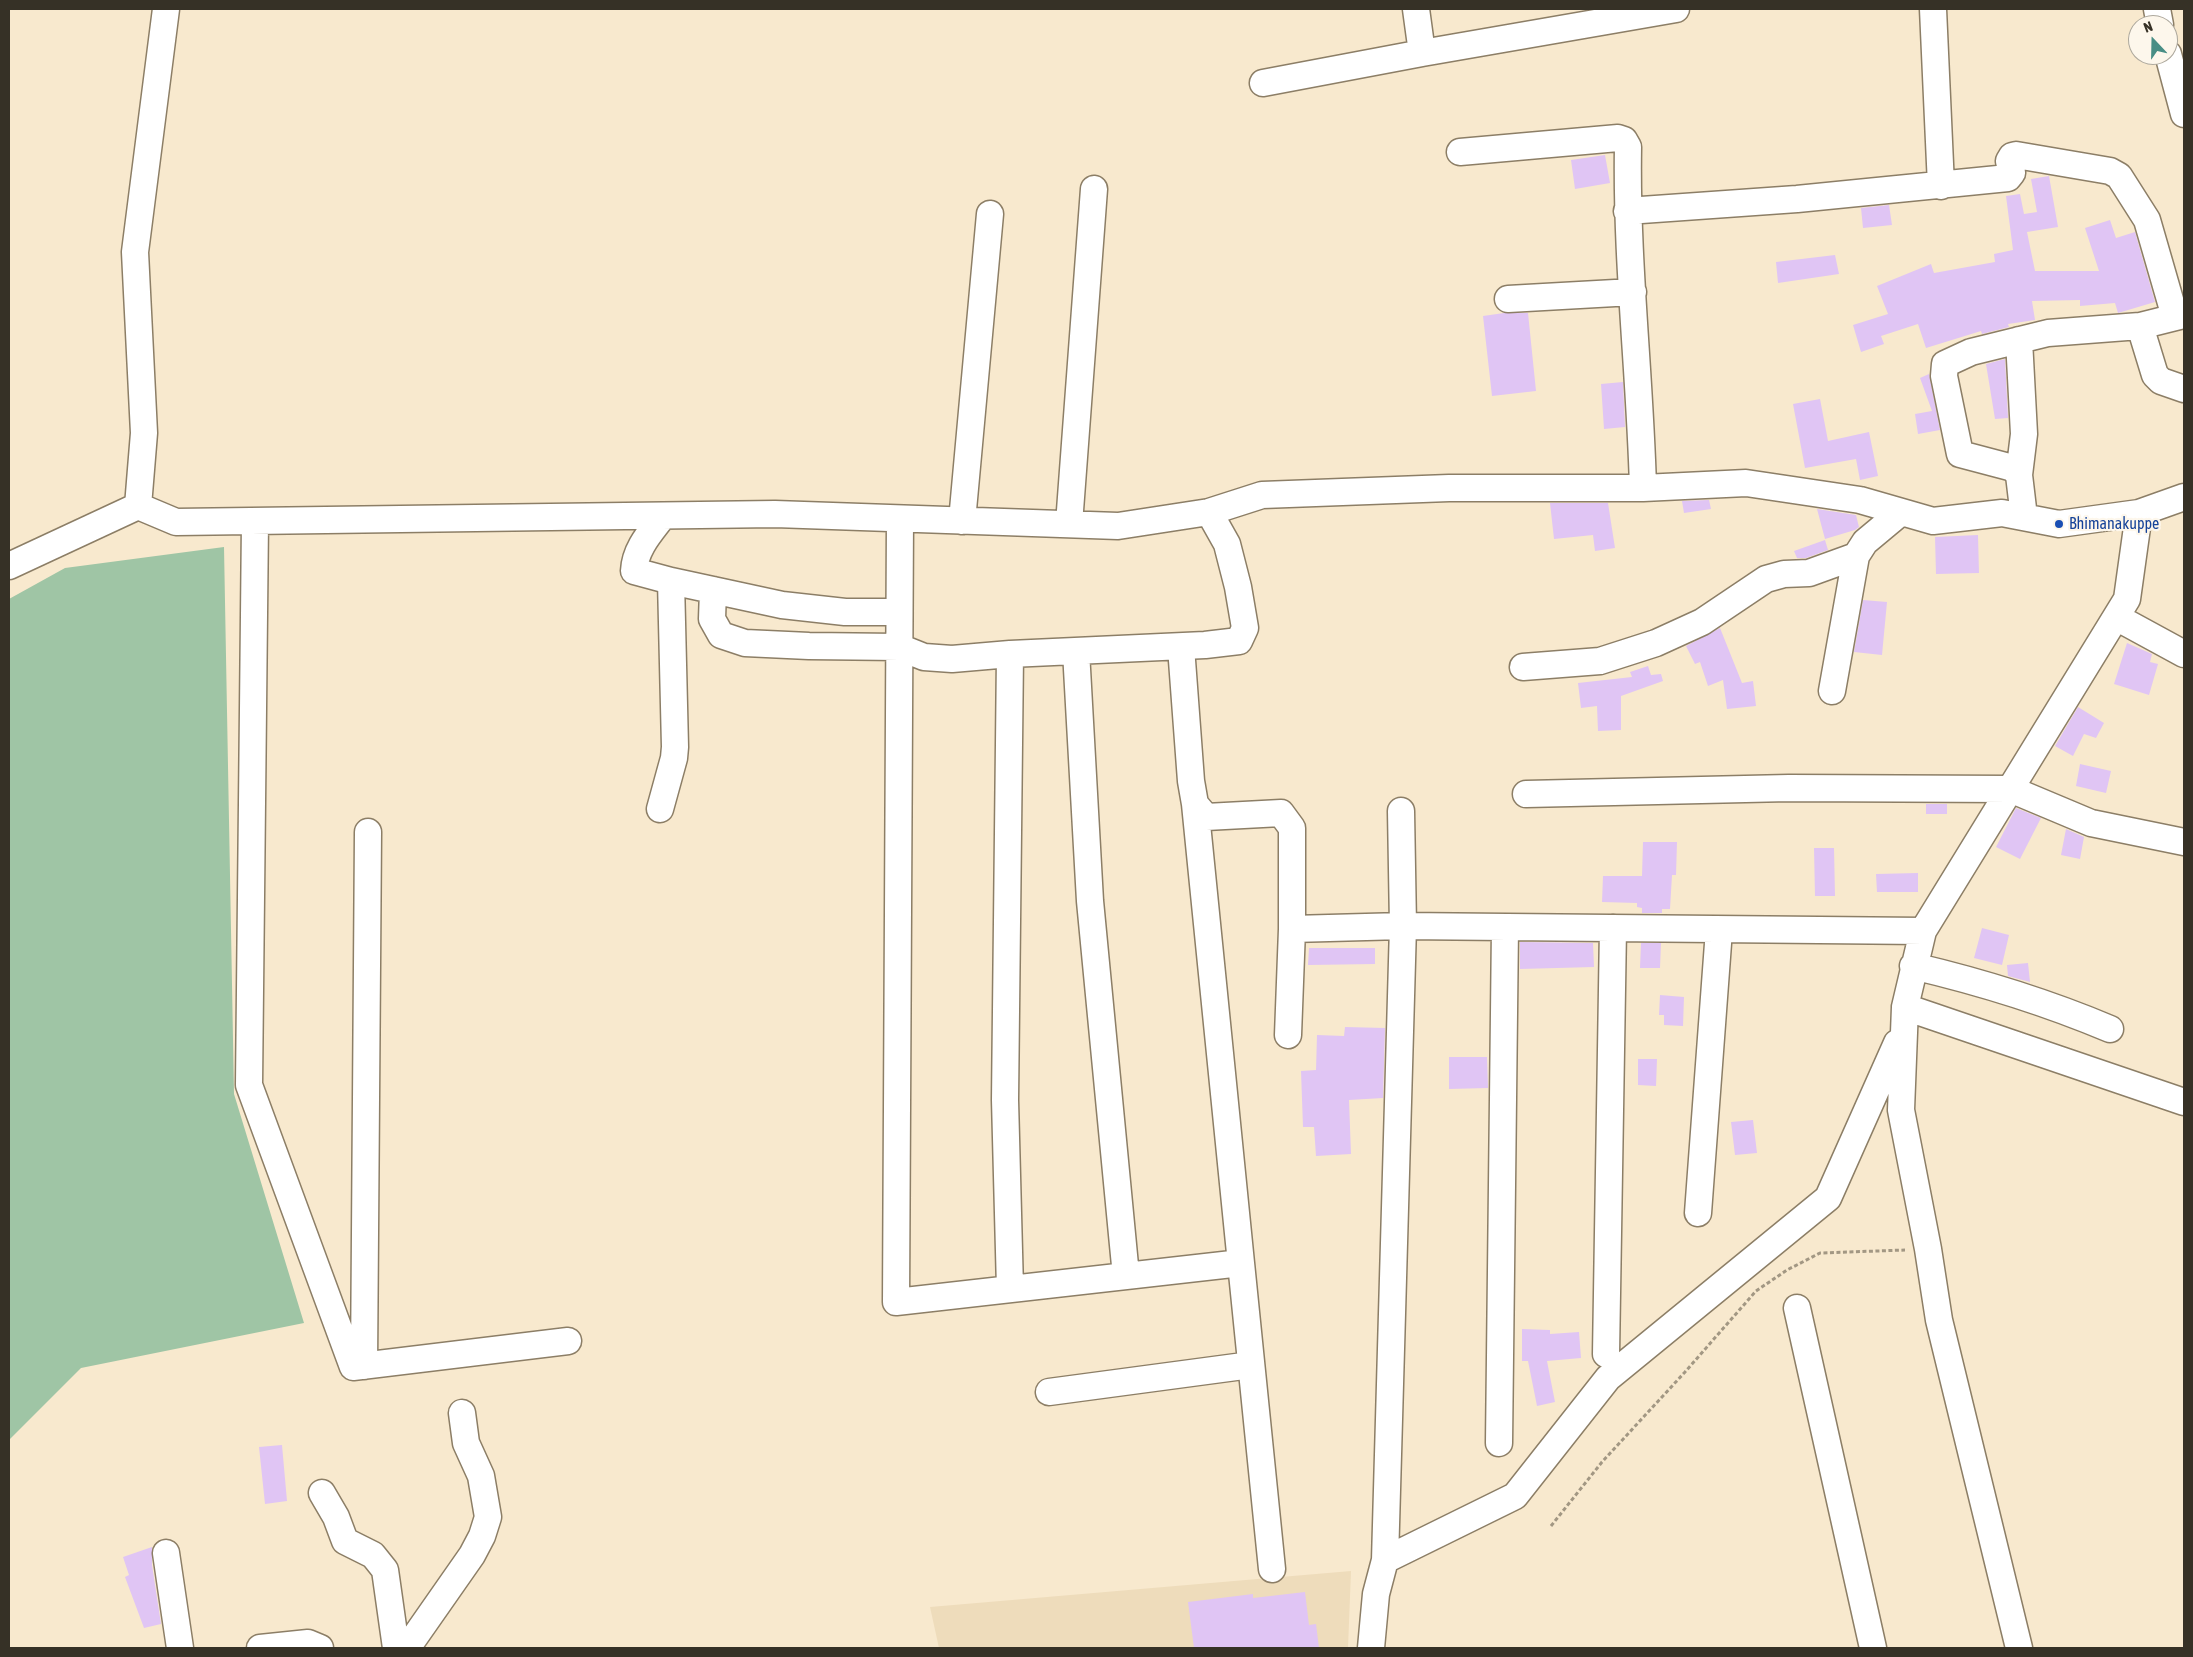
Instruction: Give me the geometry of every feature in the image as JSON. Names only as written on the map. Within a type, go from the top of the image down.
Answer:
[{"type":"street","points":[[138,506],[144,433],[135,252],[166,9]]},
{"type":"street","points":[[1416,9],[1422,53]]},
{"type":"street","points":[[1262,83],[1676,9]]},
{"type":"street","points":[[1933,9],[1941,186]]},
{"type":"street","points":[[2171,65],[2184,114]]},
{"type":"street","points":[[1460,152],[1618,138],[1624,140],[1628,147],[1627,211],[1641,414],[1643,488]]},
{"type":"street","points":[[1627,211],[1797,199],[2008,178],[2012,173],[2009,161],[2012,156],[2016,155],[2114,172],[2119,176],[2147,220],[2180,316],[2140,326],[2048,333],[1964,355],[1945,364],[1944,368],[1960,454],[2012,468],[2019,475]]},
{"type":"street","points":[[1069,524],[1094,188]]},
{"type":"street","points":[[962,521],[990,214]]},
{"type":"street","points":[[1508,299],[1633,292]]},
{"type":"street","points":[[2140,326],[2154,376],[2161,381],[2184,389]]},
{"type":"street","points":[[2019,340],[2024,434],[2019,475],[2024,517]]},
{"type":"street","points":[[9,566],[138,506],[176,522],[775,514],[1118,526],[1210,512],[1262,495],[1449,488],[1643,488],[1746,483],[1860,500],[1933,521],[2002,513],[2059,524],[2139,513],[2184,497]]},
{"type":"street","points":[[713,590],[712,619],[722,635],[745,643],[899,647],[924,657],[952,659],[1010,654],[1181,647],[1239,641],[1246,628],[1238,587],[1227,544],[1210,512]]},
{"type":"street","points":[[1832,691],[1856,556],[1865,542],[1901,512]]},
{"type":"street","points":[[2019,1648],[1939,1320],[1928,1249],[1901,1110],[1905,1018],[1913,966],[1923,931],[2127,599],[2139,513]]},
{"type":"street","points":[[663,516],[641,545],[634,561],[634,571],[671,581],[791,606],[845,612],[899,612]]},
{"type":"street","points":[[900,518],[896,1302],[1241,1263]]},
{"type":"street","points":[[256,521],[249,1085],[354,1367],[568,1341]]},
{"type":"street","points":[[1523,667],[1600,661],[1656,643],[1702,622],[1766,579],[1784,574],[1809,573],[1856,556]]},
{"type":"street","points":[[660,809],[674,758],[675,747],[671,581]]},
{"type":"street","points":[[2116,617],[2184,654]]},
{"type":"street","points":[[1181,647],[1191,781],[1195,804],[1272,1569]]},
{"type":"street","points":[[1076,651],[1090,901],[1126,1276]]},
{"type":"street","points":[[1010,654],[1005,1100],[1010,1289]]},
{"type":"street","points":[[1526,794],[1789,788],[2010,790],[2091,823],[2184,842]]},
{"type":"street","points":[[1195,804],[1206,817],[1281,813],[1292,828],[1292,929],[1288,1035]]},
{"type":"street","points":[[1371,1648],[1376,1594],[1385,1560],[1403,926],[1401,811]]},
{"type":"street","points":[[364,1366],[368,832]]},
{"type":"street","points":[[1292,929],[1403,926],[1923,931]]},
{"type":"street","points":[[1499,1443],[1505,927]]},
{"type":"street","points":[[1606,1354],[1613,928]]},
{"type":"street","points":[[1698,1214],[1719,930]]},
{"type":"street","points":[[1913,966],[1976,981],[2067,1011],[2110,1029]]},
{"type":"street","points":[[1385,1560],[1515,1496],[1608,1378],[1828,1198],[1905,1018]]},
{"type":"street","points":[[1905,1018],[2184,1102]]},
{"type":"street","points":[[1797,1308],[1873,1648]]},
{"type":"street","points":[[1049,1392],[1251,1366]]},
{"type":"street","points":[[408,1648],[472,1555],[482,1536],[488,1517],[481,1476],[466,1443],[462,1413]]},
{"type":"street","points":[[322,1493],[336,1517],[345,1541],[373,1555],[385,1570],[396,1648]]},
{"type":"street","points":[[166,1554],[180,1648]]},
{"type":"street","points":[[260,1648],[308,1644],[320,1648]]},
{"type":"path","points":[[1551,1526],[1602,1462],[1756,1291],[1788,1270],[1820,1253],[1928,1249]]},
{"type":"shaded area","points":[[1351,1571],[1348,1648],[939,1648],[930,1607]]},
{"type":"green space","points":[[224,547],[234,1094],[304,1323],[81,1368],[9,1440],[9,599],[65,568]]},
{"type":"building","points":[[1605,155],[1610,183],[1575,189],[1571,160]]},
{"type":"building","points":[[2049,176],[2058,227],[2027,232],[2035,271],[2099,271],[2085,228],[2110,220],[2116,238],[2135,232],[2155,302],[2118,313],[2115,303],[2080,306],[2080,300],[2032,301],[2035,320],[2008,324],[2009,327],[1982,334],[1981,331],[1926,348],[1918,324],[1881,336],[1884,344],[1861,352],[1853,325],[1888,314],[1877,286],[1931,264],[1934,273],[1995,262],[1994,254],[2013,250],[2006,196],[2020,194],[2024,214],[2037,212],[2031,179]]},
{"type":"building","points":[[1889,205],[1892,225],[1863,228],[1861,208]]},
{"type":"building","points":[[1835,255],[1839,274],[1778,283],[1776,262]]},
{"type":"building","points":[[1504,313],[1528,313],[1536,391],[1492,396],[1483,316]]},
{"type":"building","points":[[2005,359],[2008,418],[1995,419],[1986,364]]},
{"type":"building","points":[[1929,374],[1940,430],[1918,434],[1915,414],[1932,411],[1920,378]]},
{"type":"building","points":[[1623,382],[1625,427],[1604,429],[1601,384]]},
{"type":"building","points":[[1820,399],[1828,441],[1869,432],[1878,476],[1860,480],[1856,459],[1805,468],[1793,404]]},
{"type":"building","points":[[1709,500],[1711,509],[1684,513],[1682,501]]},
{"type":"building","points":[[1550,503],[1608,503],[1615,548],[1595,551],[1593,535],[1554,539]]},
{"type":"building","points":[[1817,509],[1856,515],[1859,527],[1825,539]]},
{"type":"building","points":[[1978,535],[1979,573],[1936,574],[1935,537]]},
{"type":"building","points":[[1825,540],[1828,550],[1806,558],[1797,558],[1794,551]]},
{"type":"building","points":[[1863,600],[1887,602],[1882,655],[1854,652]]},
{"type":"building","points":[[1720,628],[1742,683],[1753,681],[1756,706],[1727,709],[1723,680],[1708,686],[1700,662],[1695,664],[1686,646]]},
{"type":"building","points":[[2127,643],[2152,654],[2150,662],[2158,664],[2149,695],[2114,684]]},
{"type":"building","points":[[1648,666],[1651,675],[1661,674],[1663,681],[1621,696],[1621,730],[1598,731],[1597,706],[1581,708],[1578,683],[1632,677],[1630,672]]},
{"type":"building","points":[[2078,707],[2104,723],[2096,738],[2084,734],[2073,756],[2055,746]]},
{"type":"building","points":[[2080,764],[2111,771],[2106,793],[2076,786]]},
{"type":"building","points":[[1926,804],[1947,804],[1947,814],[1926,814]]},
{"type":"building","points":[[2016,808],[2041,818],[2020,859],[1996,847]]},
{"type":"building","points":[[2066,829],[2084,837],[2080,859],[2061,855]]},
{"type":"building","points":[[1643,842],[1677,842],[1676,875],[1672,875],[1670,909],[1662,909],[1662,913],[1642,913],[1642,908],[1637,907],[1637,903],[1602,902],[1603,876],[1642,876]]},
{"type":"building","points":[[1814,848],[1834,848],[1835,896],[1815,896]]},
{"type":"building","points":[[1918,873],[1918,892],[1877,892],[1876,874]]},
{"type":"building","points":[[1982,928],[2009,935],[2002,965],[1974,958]]},
{"type":"building","points":[[1520,942],[1593,943],[1594,967],[1520,969]]},
{"type":"building","points":[[1641,943],[1661,943],[1660,968],[1640,968]]},
{"type":"building","points":[[1309,948],[1375,948],[1375,964],[1308,965]]},
{"type":"building","points":[[2028,963],[2030,982],[2008,976],[2007,965]]},
{"type":"building","points":[[1660,995],[1684,997],[1683,1026],[1664,1025],[1664,1015],[1659,1015]]},
{"type":"building","points":[[1345,1027],[1385,1028],[1383,1098],[1349,1100],[1351,1154],[1316,1156],[1314,1127],[1303,1127],[1301,1071],[1316,1070],[1317,1035],[1344,1036]]},
{"type":"building","points":[[1449,1057],[1487,1057],[1488,1088],[1449,1089]]},
{"type":"building","points":[[1638,1059],[1657,1059],[1656,1086],[1638,1085]]},
{"type":"building","points":[[1753,1120],[1757,1153],[1735,1155],[1731,1122]]},
{"type":"building","points":[[1522,1329],[1550,1330],[1550,1334],[1579,1332],[1581,1358],[1547,1361],[1555,1402],[1537,1406],[1528,1361],[1522,1361]]},
{"type":"building","points":[[282,1445],[287,1501],[265,1504],[259,1447]]},
{"type":"building","points":[[152,1547],[152,1565],[161,1624],[144,1628],[125,1577],[129,1575],[123,1557]]},
{"type":"building","points":[[1305,1592],[1309,1625],[1316,1624],[1319,1648],[1194,1648],[1188,1602],[1253,1594],[1253,1598]]},
{"type":"place","name":"Bhimanakuppe","points":[[2059,524]]}]
